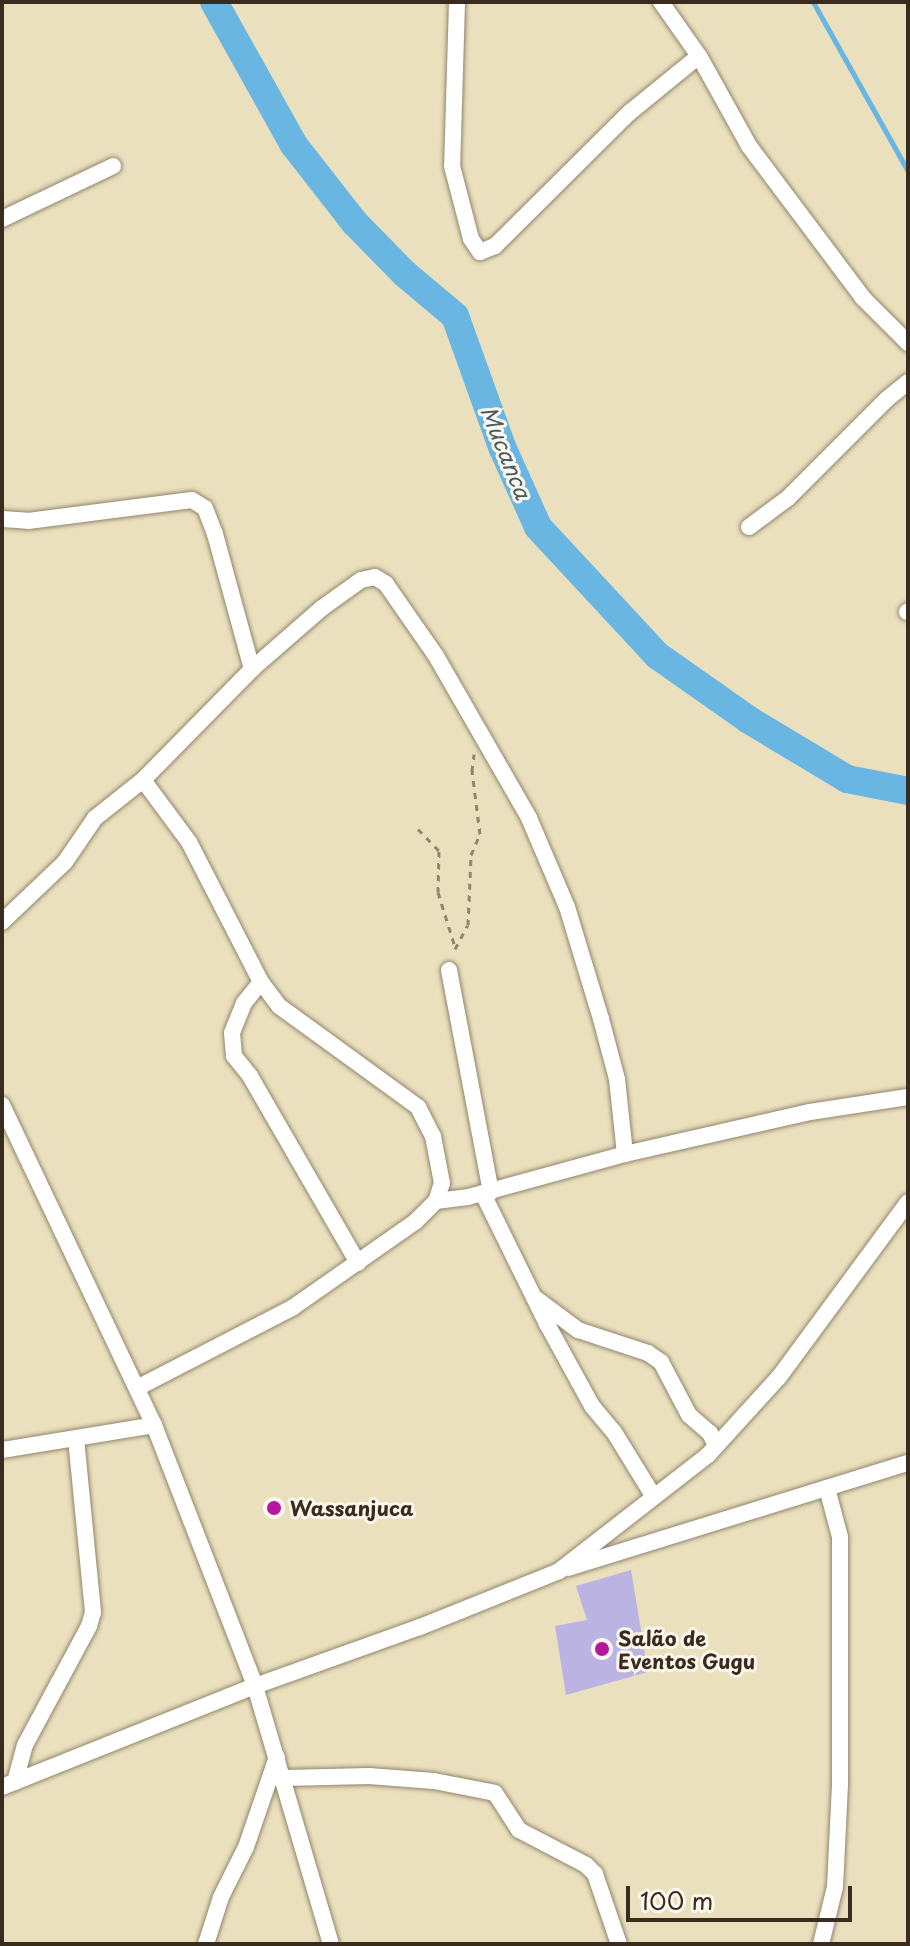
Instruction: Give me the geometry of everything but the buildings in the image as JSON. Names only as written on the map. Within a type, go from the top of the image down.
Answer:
[{"type":"street","points":[[457,2],[452,166],[471,239],[480,252],[495,246],[629,113],[699,56]]},
{"type":"street","points":[[661,2],[699,56],[749,146],[863,298],[908,343]]},
{"type":"street","points":[[2,219],[61,187],[113,166]]},
{"type":"street","points":[[749,527],[788,498],[908,382]]},
{"type":"street","points":[[2,519],[28,521],[192,500],[205,508],[215,534],[252,669]]},
{"type":"street","points":[[2,922],[32,897],[65,862],[95,818],[143,780],[252,669],[322,608],[361,580],[375,577],[386,584],[436,656],[529,818],[567,907],[617,1079],[625,1154]]},
{"type":"street","points":[[139,1387],[292,1308],[415,1222],[436,1201],[442,1183],[433,1136],[418,1107],[317,1037],[279,1006],[261,982],[189,842],[143,780]]},
{"type":"street","points":[[449,970],[487,1193],[534,1297],[592,1406],[614,1432],[654,1497]]},
{"type":"street","points":[[261,982],[244,1003],[232,1033],[234,1056],[250,1076],[358,1263]]},
{"type":"street","points":[[436,1201],[487,1193],[625,1154],[810,1112],[908,1097]]},
{"type":"street","points":[[2,1105],[139,1387],[154,1425],[255,1686],[331,1944]]},
{"type":"street","points":[[559,1571],[716,1446],[779,1377],[908,1202]]},
{"type":"street","points":[[534,1297],[578,1330],[648,1353],[661,1362],[667,1379],[675,1385],[689,1415],[710,1433],[716,1446]]},
{"type":"street","points":[[2,1450],[154,1425]]},
{"type":"street","points":[[9,1785],[25,1745],[89,1626],[93,1612],[76,1439]]},
{"type":"street","points":[[9,1785],[255,1686],[420,1627],[559,1571],[908,1463]]},
{"type":"street","points":[[821,1944],[835,1887],[840,1783],[840,1537],[827,1488]]},
{"type":"street","points":[[206,1944],[221,1897],[246,1847],[277,1757]]},
{"type":"street","points":[[284,1778],[382,1777],[434,1781],[495,1793],[519,1830],[586,1865],[595,1874],[619,1944]]},
{"type":"path","points":[[449,970],[455,949],[468,925],[471,855],[480,834],[472,771],[477,726]]},
{"type":"path","points":[[418,829],[439,851],[438,892],[455,949]]},
{"type":"waterway","name":"Mucanca","points":[[214,2],[294,145],[355,223],[405,274],[455,316],[503,449],[538,527],[658,656],[749,720],[847,779],[908,791]]},
{"type":"waterway","points":[[813,2],[908,171]]},
{"type":"place","name":"Wassanjuca","points":[[274,1508]]},
{"type":"place","name":"Salão de Eventos Gugu","points":[[602,1649]]}]
